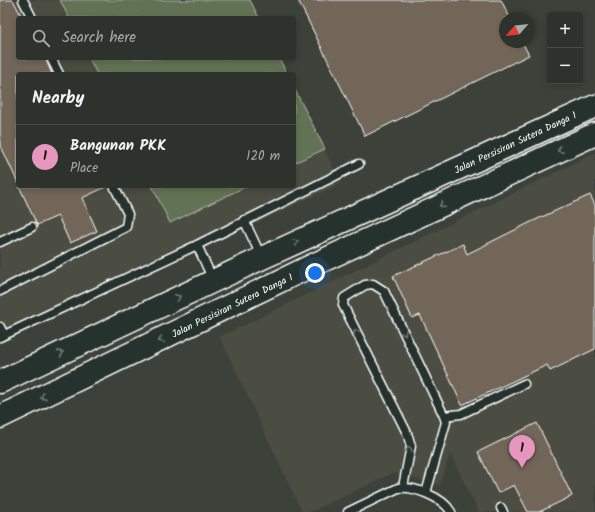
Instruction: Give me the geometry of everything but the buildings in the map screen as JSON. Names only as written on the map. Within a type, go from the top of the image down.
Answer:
[{"type":"main road","name":"Jalan Persisiran Sutera Danga 1","points":[[0,382],[214,280],[595,106]]},
{"type":"main road","name":"Jalan Persisiran Sutera Danga 1","points":[[0,418],[309,267],[595,134]]},
{"type":"lane","points":[[23,0],[31,16]]},
{"type":"lane","points":[[52,60],[58,72]]},
{"type":"lane","points":[[1,333],[197,245],[244,220],[359,164]]},
{"type":"lane","points":[[0,291],[126,228],[128,214],[115,188]]},
{"type":"lane","points":[[244,220],[262,258]]},
{"type":"lane","points":[[0,242],[32,227]]},
{"type":"lane","points":[[197,245],[214,280]]},
{"type":"lane","points":[[403,487],[411,446],[407,433],[342,305],[344,298],[365,285],[373,284],[384,291],[446,422],[426,493]]},
{"type":"lane","points":[[444,416],[461,414],[524,384]]},
{"type":"lane","points":[[348,512],[403,487],[438,498],[448,507],[451,512]]},
{"type":"shaded area","points":[[0,0],[250,0],[258,16],[16,16],[16,60],[280,60],[286,72],[16,72],[16,188],[296,188],[296,92],[341,183],[0,342]]},
{"type":"shaded area","points":[[595,153],[595,512],[479,512],[450,454],[440,485],[393,473],[310,512],[302,512],[220,337]]},
{"type":"green space","points":[[60,0],[250,0],[258,16],[68,16]]},
{"type":"green space","points":[[90,60],[280,60],[286,72],[96,72]]},
{"type":"green space","points":[[296,92],[325,149],[296,162]]},
{"type":"green space","points":[[153,188],[243,188],[170,223]]},
{"type":"place","name":"Bangunan PKK","points":[[522,468]]}]
